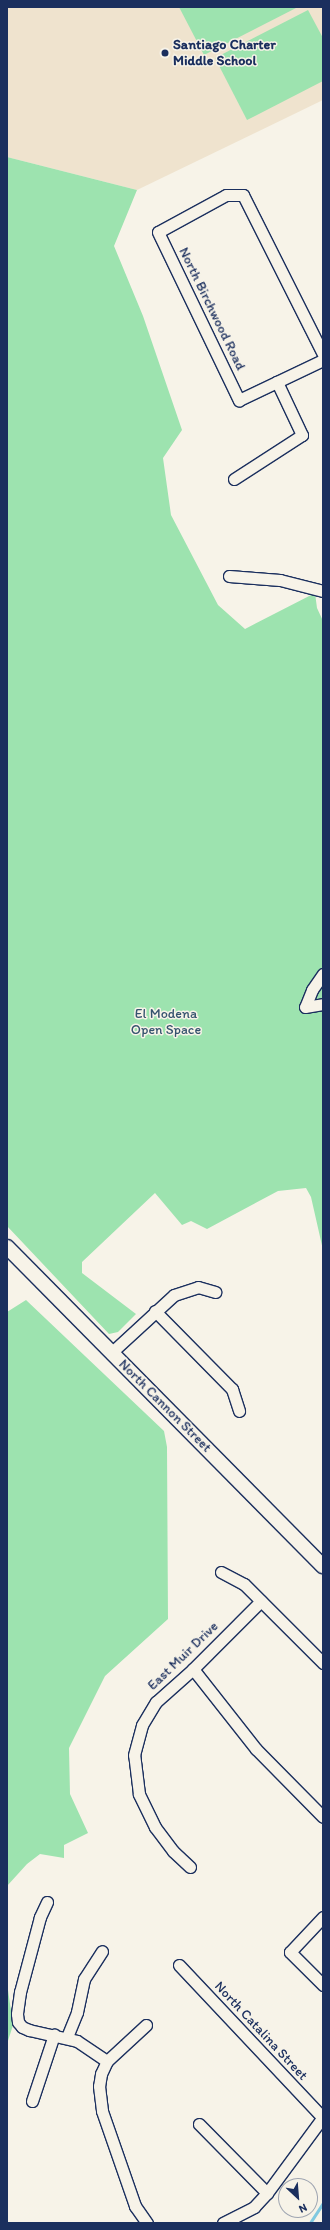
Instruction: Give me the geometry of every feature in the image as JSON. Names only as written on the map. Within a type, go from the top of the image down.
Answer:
[{"type":"main road","name":"North Cannon Street","points":[[7,1247],[323,1566]]},
{"type":"street","name":"North Birchwood Road","points":[[276,382],[239,400],[158,232],[226,196],[243,195],[323,354]]},
{"type":"street","points":[[234,479],[302,435],[276,382],[323,360]]},
{"type":"street","points":[[229,576],[280,580],[323,591]]},
{"type":"street","points":[[323,974],[312,990],[305,1008],[323,1004]]},
{"type":"street","points":[[112,1352],[174,1294],[190,1288],[204,1287],[214,1292]]},
{"type":"street","points":[[155,1311],[232,1389],[239,1411]]},
{"type":"street","points":[[221,1572],[244,1584],[323,1663]]},
{"type":"street","name":"East Muir Drive","points":[[190,1867],[173,1850],[155,1827],[139,1794],[134,1755],[142,1725],[156,1702],[193,1669],[261,1601]]},
{"type":"street","points":[[193,1669],[256,1749],[323,1817]]},
{"type":"street","points":[[47,1902],[40,1917],[20,1992],[17,2014],[18,2022],[22,2027],[67,2037],[88,2047],[107,2061]]},
{"type":"street","points":[[323,1917],[290,1952],[323,1985]]},
{"type":"street","points":[[67,2037],[77,2012],[84,1979],[102,1951]]},
{"type":"street","name":"North Catalina Street","points":[[178,1965],[323,2117]]},
{"type":"street","points":[[146,2025],[107,2061],[101,2074],[99,2086],[102,2111],[135,2206],[146,2223]]},
{"type":"street","points":[[32,2102],[54,2035]]},
{"type":"street","points":[[223,2223],[254,2207],[267,2193],[323,2117]]},
{"type":"street","points":[[199,2124],[267,2193]]},
{"type":"shaded area","name":"Santiago Charter Middle School","points":[[7,7],[323,7],[323,100],[137,190],[7,157]]},
{"type":"green space","points":[[179,7],[298,7],[204,55]]},
{"type":"green space","points":[[308,10],[323,38],[323,81],[247,120],[215,58]]},
{"type":"green space","name":"El Modena Open Space","points":[[7,157],[137,190],[114,246],[143,316],[182,430],[163,458],[171,515],[218,605],[245,629],[315,593],[317,608],[323,621],[323,1250],[311,1197],[306,1188],[278,1191],[207,1229],[191,1221],[182,1225],[155,1193],[82,1262],[82,1273],[136,1314],[118,1332],[109,1334],[7,1226]]},
{"type":"green space","points":[[26,1300],[164,1431],[167,1447],[168,1619],[105,1676],[69,1748],[70,1794],[88,1833],[64,1845],[64,1858],[40,1854],[27,1864],[7,1886],[7,1312]]},
{"type":"green space","points":[[7,1983],[13,2025],[7,2044]]},
{"type":"waterway","points":[[310,2223],[323,2203]]},
{"type":"place","name":"Santiago Charter Middle School","points":[[165,53]]}]
